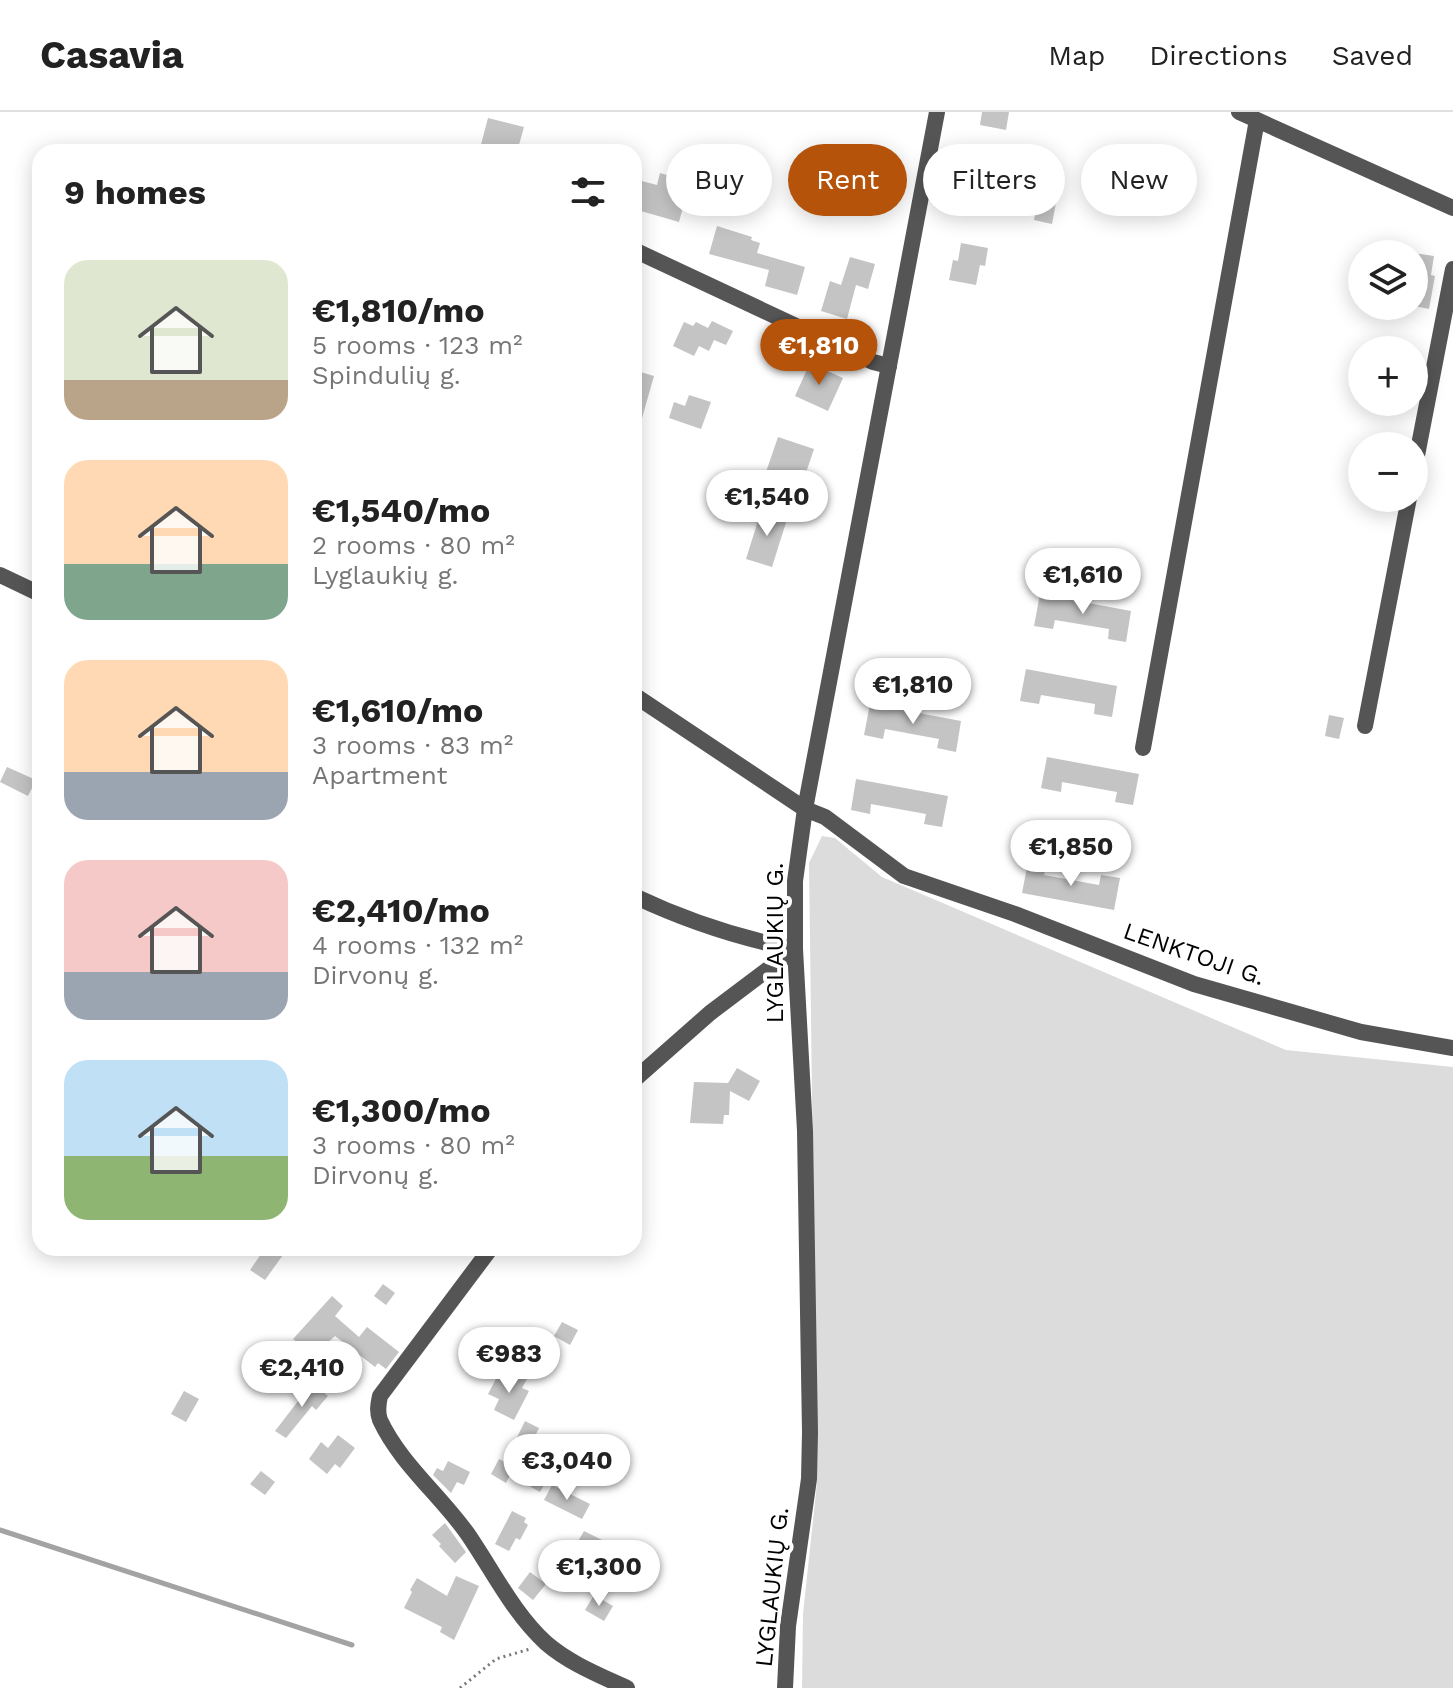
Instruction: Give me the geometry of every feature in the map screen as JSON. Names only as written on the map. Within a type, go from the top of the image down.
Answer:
[{"type":"street","name":"LYGLAUKIŲ G.","points":[[785,1688],[788,1626],[807,1493],[810,1448],[805,1131],[795,949],[795,881],[805,809],[937,112]]},
{"type":"street","points":[[1239,112],[1453,208]]},
{"type":"street","points":[[1143,748],[1257,120]]},
{"type":"street","points":[[642,254],[873,362],[889,366]]},
{"type":"street","points":[[1422,432],[1453,269]]},
{"type":"street","points":[[1365,726],[1406,512]]},
{"type":"street","points":[[0,575],[32,590]]},
{"type":"street","name":"LENKTOJI G.","points":[[642,700],[805,809],[825,817],[904,876],[1015,914],[1194,984],[1361,1032],[1453,1048]]},
{"type":"street","points":[[642,900],[744,939],[795,949]]},
{"type":"street","points":[[642,1073],[710,1013],[795,949]]},
{"type":"street","points":[[485,1256],[380,1396],[377,1406],[380,1419],[398,1448],[465,1531],[507,1595],[544,1641],[562,1656],[627,1688]]},
{"type":"path","points":[[460,1688],[496,1659],[544,1641]]},
{"type":"shaded area","points":[[822,836],[835,838],[882,877],[1286,1050],[1453,1067],[1453,1688],[802,1688],[803,1614],[817,1483],[809,863]]},
{"type":"building","points":[[982,112],[1009,112],[1006,130],[980,125]]},
{"type":"building","points":[[488,118],[524,127],[519,144],[481,144]]},
{"type":"building","points":[[660,173],[666,175],[666,216],[681,216],[679,222],[642,211],[642,181],[657,185]]},
{"type":"building","points":[[1035,216],[1054,216],[1052,224],[1034,220]]},
{"type":"building","points":[[717,226],[752,237],[751,240],[760,243],[757,253],[805,267],[797,295],[765,286],[769,270],[709,254]]},
{"type":"building","points":[[961,243],[988,248],[985,266],[980,265],[976,285],[949,280],[953,260],[958,261]]},
{"type":"building","points":[[1428,255],[1434,256],[1431,275],[1435,276],[1429,309]]},
{"type":"building","points":[[850,257],[875,264],[868,289],[856,285],[847,319],[821,311],[830,281],[841,285]]},
{"type":"building","points":[[712,321],[733,331],[726,345],[714,340],[709,351],[699,346],[694,356],[673,346],[684,322],[693,326],[696,322],[708,328]]},
{"type":"building","points":[[810,363],[843,378],[828,411],[795,396]]},
{"type":"building","points":[[642,372],[654,376],[642,418]]},
{"type":"building","points":[[689,395],[711,402],[701,429],[669,418],[674,402],[685,406]]},
{"type":"building","points":[[778,437],[814,449],[802,485],[766,472]]},
{"type":"building","points":[[762,508],[788,516],[772,567],[746,559]]},
{"type":"building","points":[[1040,594],[1131,611],[1126,642],[1108,639],[1109,629],[1055,620],[1053,629],[1034,626]]},
{"type":"building","points":[[1026,669],[1117,686],[1112,717],[1094,714],[1095,704],[1041,695],[1039,704],[1020,701]]},
{"type":"building","points":[[870,704],[961,721],[956,752],[937,748],[939,739],[885,729],[883,739],[864,735]]},
{"type":"building","points":[[1329,715],[1344,718],[1339,739],[1325,736]]},
{"type":"building","points":[[1047,757],[1139,774],[1133,805],[1115,802],[1117,792],[1062,782],[1061,792],[1041,788]]},
{"type":"building","points":[[7,767],[32,778],[32,788],[28,796],[0,782]]},
{"type":"building","points":[[856,779],[948,796],[942,827],[924,824],[926,814],[871,804],[870,814],[851,810]]},
{"type":"building","points":[[1028,862],[1046,865],[1044,875],[1099,885],[1101,875],[1120,878],[1114,910],[1022,893]]},
{"type":"building","points":[[737,1068],[760,1081],[749,1101],[730,1091],[729,1115],[724,1115],[723,1124],[690,1123],[694,1082],[728,1083]]},
{"type":"building","points":[[260,1256],[282,1256],[265,1280],[250,1270]]},
{"type":"building","points":[[383,1284],[395,1293],[386,1305],[374,1296]]},
{"type":"building","points":[[332,1296],[343,1306],[335,1316],[359,1337],[367,1327],[399,1352],[386,1369],[378,1363],[375,1367],[335,1336],[315,1354],[321,1360],[307,1373],[289,1353],[299,1344],[293,1339]]},
{"type":"building","points":[[562,1322],[578,1330],[570,1345],[554,1336]]},
{"type":"building","points":[[513,1372],[527,1379],[522,1388],[529,1391],[514,1420],[494,1410],[499,1399],[488,1394],[498,1375],[509,1380]]},
{"type":"building","points":[[312,1383],[328,1396],[316,1410],[312,1406],[286,1438],[275,1431]]},
{"type":"building","points":[[184,1391],[199,1399],[186,1422],[171,1414]]},
{"type":"building","points":[[525,1421],[539,1428],[523,1461],[549,1476],[540,1492],[510,1475],[506,1483],[491,1474],[499,1459],[505,1462]]},
{"type":"building","points":[[338,1435],[355,1448],[340,1468],[335,1464],[327,1474],[309,1459],[321,1442],[328,1448]]},
{"type":"building","points":[[448,1461],[470,1472],[464,1485],[457,1482],[451,1493],[433,1475],[437,1468],[443,1471]]},
{"type":"building","points":[[261,1471],[275,1482],[265,1495],[250,1484]]},
{"type":"building","points":[[552,1485],[590,1504],[582,1519],[544,1500]]},
{"type":"building","points":[[512,1511],[526,1518],[524,1522],[528,1525],[509,1551],[495,1544]]},
{"type":"building","points":[[445,1523],[466,1552],[455,1563],[432,1535]]},
{"type":"building","points":[[584,1531],[602,1540],[588,1564],[582,1561],[561,1591],[552,1586]]},
{"type":"building","points":[[622,1563],[643,1572],[637,1584],[617,1575]]},
{"type":"building","points":[[530,1572],[546,1584],[533,1600],[518,1588]]},
{"type":"building","points":[[456,1576],[479,1586],[454,1640],[440,1632],[442,1627],[404,1608],[417,1578],[447,1596]]},
{"type":"building","points":[[594,1595],[613,1606],[604,1621],[585,1610]]},
{"type":"waterway","points":[[0,1530],[352,1645]]}]
